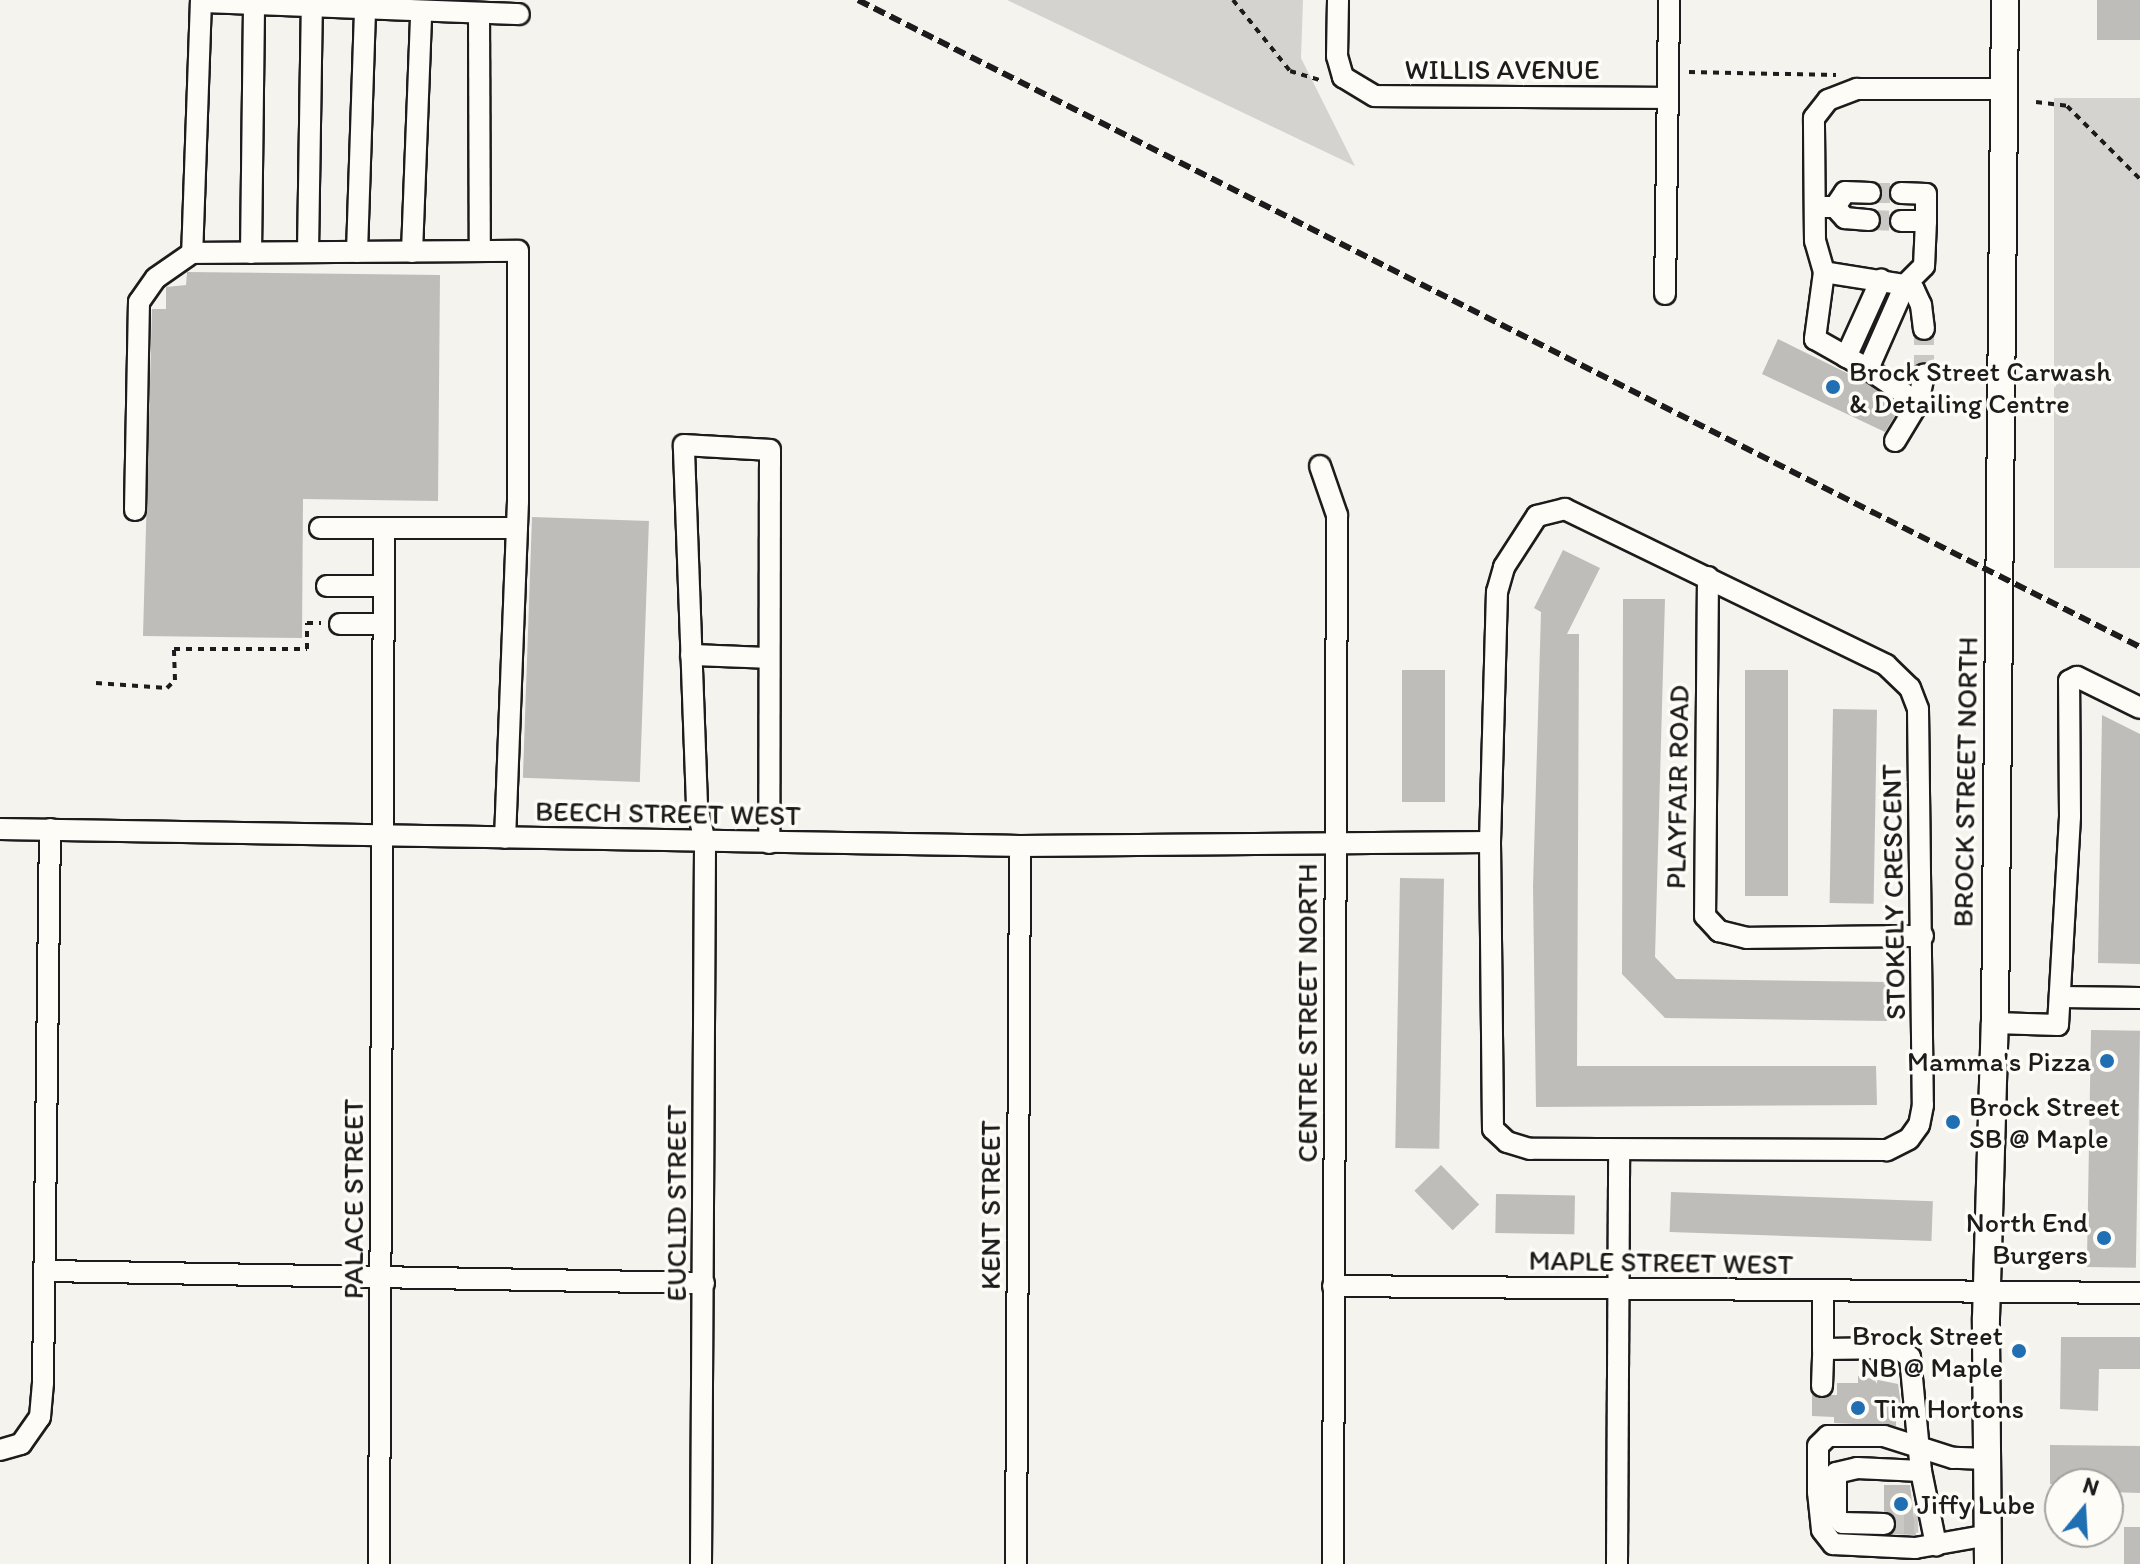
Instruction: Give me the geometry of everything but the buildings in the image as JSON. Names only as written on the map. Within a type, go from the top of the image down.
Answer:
[{"type":"main road","name":"BROCK STREET NORTH","points":[[1988,1564],[1987,1292],[1995,1023],[2005,0]]},
{"type":"street","points":[[1335,79],[1338,0]]},
{"type":"street","points":[[1665,294],[1669,0]]},
{"type":"street","points":[[192,253],[201,1],[312,3],[421,13],[519,14]]},
{"type":"street","points":[[251,253],[254,2]]},
{"type":"street","points":[[308,252],[312,3]]},
{"type":"street","points":[[357,252],[365,8]]},
{"type":"street","points":[[412,252],[421,13]]},
{"type":"street","points":[[479,14],[480,251]]},
{"type":"street","name":"WILLIS AVENUE","points":[[1335,79],[1375,96],[1667,98]]},
{"type":"street","points":[[1918,403],[1868,369],[1815,339],[1824,272],[1815,241],[1825,207],[1814,118],[1828,100],[1857,89],[2004,89]]},
{"type":"street","points":[[1825,207],[1869,207]]},
{"type":"street","points":[[1868,369],[1905,285],[1924,266],[1926,215],[1901,208]]},
{"type":"street","points":[[135,510],[139,302],[156,278],[192,253],[518,251],[517,528],[505,838]]},
{"type":"street","points":[[1824,272],[1905,285],[1921,305],[1924,329]]},
{"type":"street","points":[[1846,357],[1881,280]]},
{"type":"street","points":[[1895,441],[1918,403],[1924,375]]},
{"type":"street","name":"EUCLID STREET","points":[[701,1564],[705,843],[697,805],[684,445],[770,450],[769,658]]},
{"type":"street","name":"CENTRE STREET NORTH","points":[[1320,466],[1337,515],[1333,1564]]},
{"type":"street","name":"STOKELY CRESCENT","points":[[1550,510],[1580,512],[1886,665],[1910,688],[1918,709],[1923,936],[1923,1105],[1919,1125],[1909,1139],[1887,1150],[1530,1149],[1507,1142],[1493,1129],[1490,842],[1497,592],[1504,567],[1537,516],[1550,510]]},
{"type":"street","points":[[320,528],[517,528]]},
{"type":"street","name":"PALACE STREET","points":[[379,1564],[384,528]]},
{"type":"street","name":"PLAYFAIR ROAD","points":[[1708,577],[1705,916],[1719,931],[1747,938],[1923,936]]},
{"type":"street","points":[[327,586],[383,586]]},
{"type":"street","points":[[340,624],[384,624]]},
{"type":"street","points":[[691,655],[769,658],[769,843]]},
{"type":"street","points":[[1995,1023],[2058,1025],[2070,816],[2069,681],[2077,677],[2140,708]]},
{"type":"street","name":"BEECH STREET WEST","points":[[0,829],[1020,846],[1490,842]]},
{"type":"street","points":[[0,1450],[21,1444],[40,1417],[47,1271],[50,829]]},
{"type":"street","name":"KENT STREET","points":[[1016,1564],[1020,846]]},
{"type":"street","points":[[2060,997],[2140,998]]},
{"type":"street","points":[[1617,1564],[1619,1150]]},
{"type":"street","points":[[47,1271],[704,1283]]},
{"type":"street","name":"MAPLE STREET WEST","points":[[1333,1286],[2140,1293]]},
{"type":"street","points":[[1822,1386],[1823,1292]]},
{"type":"street","points":[[1823,1349],[1897,1348],[1910,1357],[1926,1522],[1936,1545]]},
{"type":"street","points":[[1922,1461],[1884,1436],[1828,1436],[1818,1446],[1822,1530],[1833,1544],[1873,1548],[1936,1545],[1989,1535]]},
{"type":"street","points":[[1884,1524],[1842,1523],[1836,1517],[1836,1473],[1922,1461],[1987,1459]]},
{"type":"path","points":[[1233,0],[1290,71],[1335,79]]},
{"type":"path","points":[[1682,72],[1849,75]]},
{"type":"path","points":[[2036,102],[2067,106],[2140,179]]},
{"type":"path","points":[[96,683],[167,688],[175,680],[174,649],[307,649],[307,623],[340,624]]},
{"type":"shaded area","points":[[1007,0],[1303,0],[1301,58],[1355,166]]},
{"type":"shaded area","points":[[2054,98],[2140,98],[2140,568],[2054,568]]},
{"type":"tunnel","points":[[1870,193],[1901,193]]},
{"type":"tunnel","points":[[1869,220],[1901,221]]},
{"type":"tunnel","points":[[1924,329],[1924,375]]},
{"type":"tunnel","points":[[1884,1524],[1918,1523]]},
{"type":"railway","points":[[858,0],[2140,647]]},
{"type":"place","name":"Brock Street Carwash & Detailing Centre","points":[[1833,387]]},
{"type":"place","name":"Mamma's Pizza","points":[[2107,1061]]},
{"type":"place","name":"Brock Street SB @ Maple","points":[[1953,1122]]},
{"type":"place","name":"North End Burgers","points":[[2104,1238]]},
{"type":"place","name":"Brock Street NB @ Maple","points":[[2019,1351]]},
{"type":"place","name":"Tim Hortons","points":[[1858,1408]]},
{"type":"place","name":"Jiffy Lube","points":[[1901,1504]]}]
